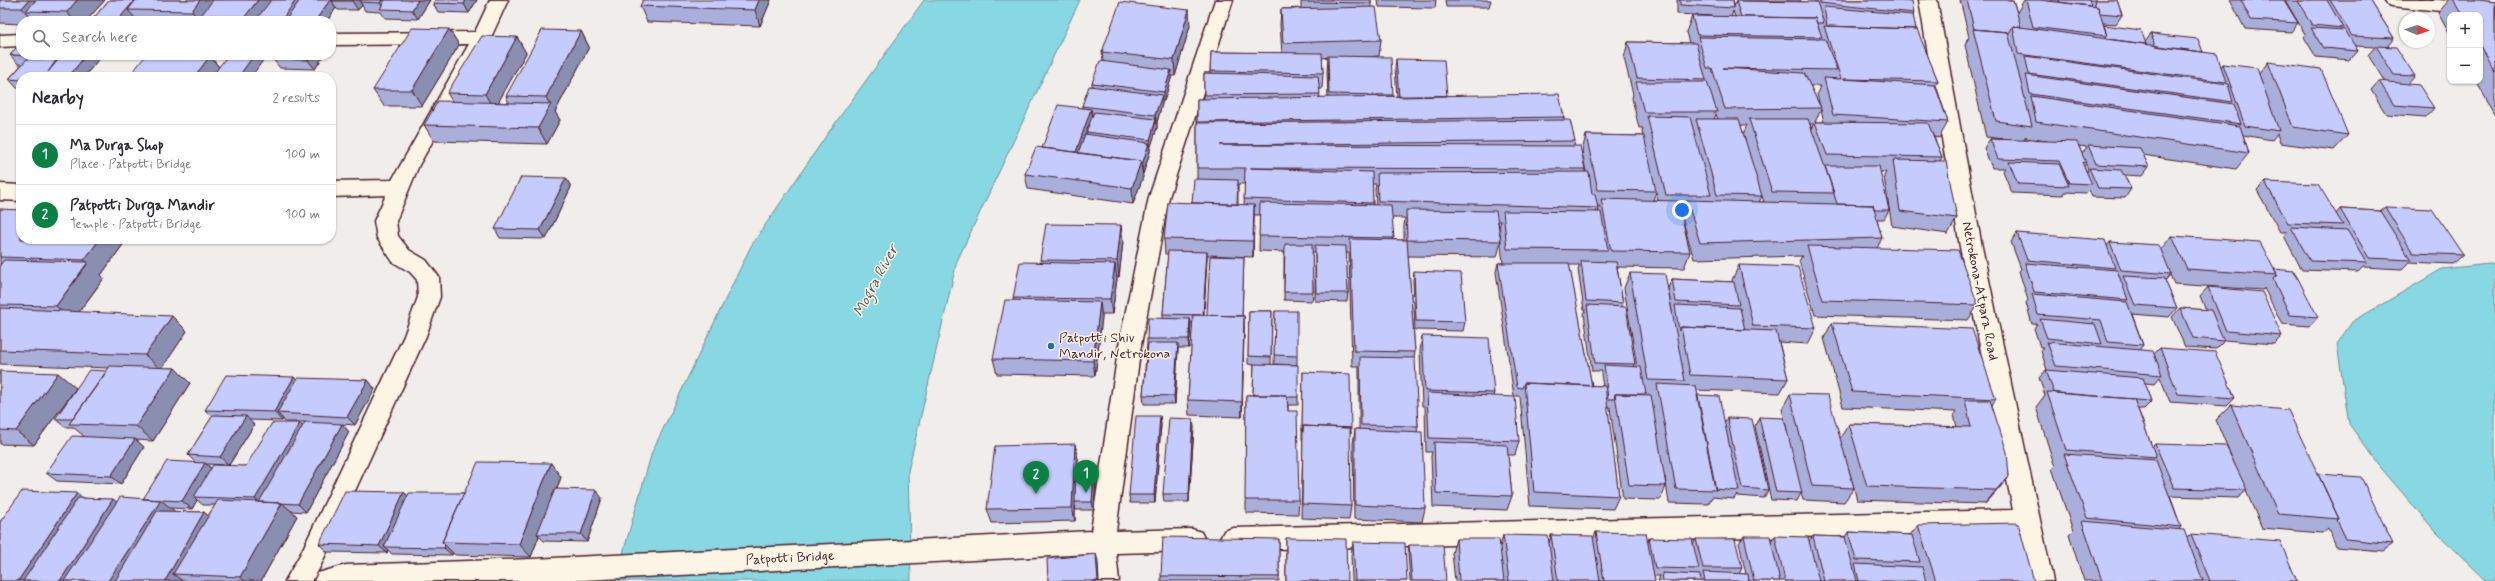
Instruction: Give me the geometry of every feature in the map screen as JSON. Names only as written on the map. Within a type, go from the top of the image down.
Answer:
[{"type":"street","points":[[298,581],[310,561],[415,336],[429,297],[428,277],[418,266],[401,256],[388,238],[384,221],[398,187],[435,117],[482,38],[500,0]]},
{"type":"street","points":[[1106,581],[1102,542],[1130,344],[1159,197],[1224,0]]},
{"type":"street","name":"Netrokona-Atpara Road","points":[[1928,0],[1971,247],[2040,581]]},
{"type":"street","points":[[2392,0],[2495,13]]},
{"type":"street","points":[[336,39],[482,38]]},
{"type":"street","points":[[0,41],[16,40]]},
{"type":"street","points":[[336,189],[398,187]]},
{"type":"street","points":[[0,192],[16,193]]},
{"type":"street","name":"Patpotti Bridge","points":[[327,581],[346,577],[533,571],[1102,542],[2028,521]]},
{"type":"water","name":"Mogra River","points":[[924,0],[1080,0],[957,261],[908,471],[911,581],[615,581],[652,452],[751,246],[826,136]]},
{"type":"water","points":[[2489,264],[2495,265],[2495,581],[2487,581],[2436,532],[2381,468],[2349,424],[2337,344],[2352,322],[2442,269]]},
{"type":"building","points":[[0,0],[29,0],[22,8],[0,8]]},
{"type":"building","points":[[36,0],[77,0],[67,12],[26,11]]},
{"type":"building","points":[[109,0],[135,0],[121,16],[95,16]]},
{"type":"building","points":[[136,0],[200,0],[192,11],[128,10]]},
{"type":"building","points":[[213,0],[258,0],[245,16],[201,16]]},
{"type":"building","points":[[271,0],[296,0],[285,16],[259,16]]},
{"type":"building","points":[[300,0],[330,0],[319,16],[289,16]]},
{"type":"building","points":[[332,0],[353,0],[332,1]]},
{"type":"building","points":[[361,0],[382,0],[380,3],[360,2]]},
{"type":"building","points":[[385,0],[418,0],[412,10],[380,9]]},
{"type":"building","points":[[435,0],[466,0],[464,4],[433,3]]},
{"type":"building","points":[[643,0],[759,0],[755,10],[640,6]]},
{"type":"building","points":[[1302,0],[1371,0],[1371,3],[1302,2]]},
{"type":"building","points":[[1680,0],[1733,0],[1734,8],[1680,5]]},
{"type":"building","points":[[1819,0],[1912,1],[1914,13],[1820,3]]},
{"type":"building","points":[[1967,0],[2013,0],[2021,27],[2013,26],[2009,33],[1974,29]]},
{"type":"building","points":[[2026,0],[2040,0],[2098,7],[2107,36],[2033,27]]},
{"type":"building","points":[[2059,0],[2089,0],[2091,6],[2059,2]]},
{"type":"building","points":[[2094,0],[2117,0],[2122,15],[2100,13],[2098,7],[2095,6]]},
{"type":"building","points":[[2241,0],[2284,0],[2298,23],[2251,20]]},
{"type":"building","points":[[2297,0],[2327,0],[2343,28],[2312,25]]},
{"type":"building","points":[[2330,0],[2370,0],[2394,38],[2352,36]]},
{"type":"building","points":[[2453,0],[2479,0],[2495,2],[2495,72],[2483,51],[2483,12],[2460,12]]},
{"type":"building","points":[[1736,1],[1817,2],[1824,23],[1817,23],[1815,18],[1741,17]]},
{"type":"building","points":[[1120,2],[1189,10],[1174,60],[1102,52]]},
{"type":"building","points":[[1376,7],[1381,40],[1283,43],[1281,9]]},
{"type":"building","points":[[1824,7],[1913,15],[1916,29],[1827,26]]},
{"type":"building","points":[[1692,16],[1815,18],[1822,37],[1697,35]]},
{"type":"building","points":[[2104,25],[2141,30],[2146,44],[2106,39],[2107,36]]},
{"type":"building","points":[[1824,26],[1917,29],[1938,81],[1843,79],[1935,85],[1948,122],[1833,115],[1824,78],[1841,79]]},
{"type":"building","points":[[2013,26],[2217,54],[2226,82],[2018,54]]},
{"type":"building","points":[[412,28],[449,29],[412,90],[373,90]]},
{"type":"building","points":[[2311,28],[2345,30],[2358,51],[2323,48]]},
{"type":"building","points":[[1973,29],[2008,32],[2032,126],[1996,121]]},
{"type":"building","points":[[542,30],[581,31],[546,97],[506,96]]},
{"type":"building","points":[[2151,34],[2198,39],[2203,52],[2155,46]]},
{"type":"building","points":[[482,36],[517,37],[485,94],[447,93]]},
{"type":"building","points":[[1698,37],[1825,39],[1837,70],[1723,68],[1804,73],[1821,108],[1725,109],[1712,68],[1707,68]]},
{"type":"building","points":[[1628,42],[1696,43],[1706,80],[1637,78]]},
{"type":"building","points":[[2376,46],[2396,47],[2415,76],[2394,75]]},
{"type":"building","points":[[16,48],[16,55],[10,55]]},
{"type":"building","points":[[1211,52],[1322,53],[1323,73],[1210,71]]},
{"type":"building","points":[[1328,56],[1391,57],[1393,95],[1329,94]]},
{"type":"building","points":[[2025,56],[2228,84],[2233,102],[2029,74]]},
{"type":"building","points":[[1396,59],[1444,60],[1447,96],[1399,97]]},
{"type":"building","points":[[26,60],[56,60],[48,72],[16,72],[16,80],[9,79]]},
{"type":"building","points":[[58,60],[82,60],[72,72],[48,72]]},
{"type":"building","points":[[142,60],[207,60],[198,72],[133,72]]},
{"type":"building","points":[[224,60],[250,60],[242,72],[215,72]]},
{"type":"building","points":[[1100,61],[1171,70],[1164,92],[1092,83]]},
{"type":"building","points":[[2268,62],[2321,69],[2348,135],[2293,127]]},
{"type":"building","points":[[2223,64],[2257,68],[2279,131],[2245,126]]},
{"type":"building","points":[[1204,73],[1318,76],[1320,94],[1204,95]]},
{"type":"building","points":[[2026,75],[2234,104],[2241,124],[2030,94]]},
{"type":"building","points":[[2379,81],[2419,85],[2434,108],[2394,105]]},
{"type":"building","points":[[1636,82],[1707,82],[1717,112],[1644,112]]},
{"type":"building","points":[[1089,86],[1162,95],[1155,115],[1082,106]]},
{"type":"building","points":[[1559,94],[1564,117],[1197,122],[1197,99]]},
{"type":"building","points":[[2031,96],[2240,126],[2249,153],[2036,122]]},
{"type":"building","points":[[438,101],[551,104],[538,128],[424,125]]},
{"type":"building","points":[[1058,105],[1091,109],[1076,152],[1042,148]]},
{"type":"building","points":[[1094,112],[1156,119],[1150,140],[1086,132]]},
{"type":"building","points":[[1647,116],[1690,117],[1711,195],[1666,195]]},
{"type":"building","points":[[1696,119],[1739,119],[1762,196],[1717,195]]},
{"type":"building","points":[[1749,119],[1808,119],[1834,193],[1772,192]]},
{"type":"building","points":[[1570,120],[1575,141],[1220,145],[1580,146],[1585,169],[1250,168],[1372,172],[1373,203],[1244,199],[1245,168],[1197,168],[1197,123]]},
{"type":"building","points":[[1815,122],[1928,123],[1942,157],[1827,155]]},
{"type":"building","points":[[1085,134],[1149,143],[1142,165],[1141,161],[1078,153]]},
{"type":"building","points":[[1586,135],[1644,136],[1656,191],[1598,190]]},
{"type":"building","points":[[1990,139],[2077,142],[2086,163],[2082,162],[2092,184],[2069,183],[2059,161],[1998,159]]},
{"type":"building","points":[[2088,145],[2140,148],[2149,167],[2096,164]]},
{"type":"building","points":[[1036,147],[1141,161],[1132,188],[1025,174]]},
{"type":"building","points":[[1893,160],[1946,161],[1957,218],[1900,211]]},
{"type":"building","points":[[2009,162],[2059,164],[2069,186],[2018,184]]},
{"type":"building","points":[[1825,166],[1879,166],[1889,210],[1874,210],[1873,205],[1837,204]]},
{"type":"building","points":[[2089,168],[2121,170],[2131,189],[2098,188]]},
{"type":"building","points":[[1589,172],[1592,194],[1595,194],[1598,208],[1378,201],[1377,173]]},
{"type":"building","points":[[521,177],[566,178],[540,230],[495,229]]},
{"type":"building","points":[[1194,179],[1238,180],[1237,204],[1192,203]]},
{"type":"building","points":[[2265,182],[2318,184],[2343,225],[2288,223]]},
{"type":"building","points":[[1601,199],[1678,201],[1690,252],[1611,251]]},
{"type":"building","points":[[1687,200],[1873,205],[1882,238],[1700,243]]},
{"type":"building","points":[[1168,202],[1254,205],[1253,241],[1164,239]]},
{"type":"building","points":[[1260,203],[1391,205],[1394,238],[1259,236]]},
{"type":"building","points":[[2385,207],[2432,209],[2463,255],[2413,253]]},
{"type":"building","points":[[0,209],[16,210],[16,244],[96,244],[84,260],[0,257]]},
{"type":"building","points":[[2340,209],[2380,211],[2411,260],[2369,258]]},
{"type":"building","points":[[1406,210],[1496,211],[1501,241],[1407,240]]},
{"type":"building","points":[[1503,211],[1601,212],[1608,250],[1507,249]]},
{"type":"building","points":[[1046,224],[1121,225],[1117,261],[1040,260]]},
{"type":"building","points":[[2291,227],[2347,230],[2367,263],[2310,261]]},
{"type":"building","points":[[2017,233],[2105,240],[2115,268],[2027,260]]},
{"type":"building","points":[[2172,236],[2260,242],[2277,275],[2187,269]]},
{"type":"building","points":[[1350,239],[1407,240],[1415,352],[1354,351]]},
{"type":"building","points":[[2110,242],[2159,245],[2171,274],[2121,270]]},
{"type":"building","points":[[1285,244],[1312,244],[1313,292],[1284,292]]},
{"type":"building","points":[[1315,245],[1346,246],[1348,293],[1316,293]]},
{"type":"building","points":[[1807,246],[1958,250],[1978,305],[1823,300]]},
{"type":"building","points":[[1168,251],[1207,252],[1203,315],[1163,314]]},
{"type":"building","points":[[1210,256],[1244,257],[1242,316],[1207,315]]},
{"type":"building","points":[[4,260],[88,262],[56,306],[0,305],[0,265]]},
{"type":"building","points":[[1581,261],[1616,262],[1623,303],[1586,301]]},
{"type":"building","points":[[1020,262],[1115,264],[1110,299],[1013,298]]},
{"type":"building","points":[[1498,263],[1569,263],[1592,386],[1524,383],[1522,388],[1517,387]]},
{"type":"building","points":[[2025,263],[2117,270],[2128,300],[2034,292]]},
{"type":"building","points":[[1739,265],[1798,267],[1816,328],[1753,326]]},
{"type":"building","points":[[2274,269],[2294,271],[2318,317],[2290,315],[2273,279],[2277,275]]},
{"type":"building","points":[[1414,271],[1461,273],[1465,322],[1416,321]]},
{"type":"building","points":[[1630,273],[1665,274],[1685,381],[1648,380]]},
{"type":"building","points":[[2123,276],[2164,278],[2177,308],[2135,305]]},
{"type":"building","points":[[1672,279],[1734,282],[1739,305],[1676,302]]},
{"type":"building","points":[[2208,287],[2262,292],[2282,336],[2226,331]]},
{"type":"building","points":[[2032,294],[2127,302],[2143,345],[2108,342],[2101,320],[2038,315]]},
{"type":"building","name":"Patpotti Shiv Mandir, Netrokona","points":[[1005,300],[1100,302],[1093,361],[993,359]]},
{"type":"building","points":[[1587,305],[1626,307],[1635,364],[1595,363]]},
{"type":"building","points":[[1675,305],[1740,308],[1745,330],[1681,327],[1679,331]]},
{"type":"building","points":[[0,308],[172,316],[145,355],[0,350]]},
{"type":"building","points":[[2180,308],[2211,310],[2224,341],[2193,338]]},
{"type":"building","points":[[1249,311],[1272,311],[1271,357],[1248,356]]},
{"type":"building","points":[[1275,311],[1297,311],[1297,356],[1274,355]]},
{"type":"building","points":[[1193,315],[1244,316],[1242,402],[1188,400]]},
{"type":"building","points":[[1148,318],[1190,319],[1189,339],[1147,339]]},
{"type":"building","points":[[2040,319],[2095,324],[2102,344],[2047,338]]},
{"type":"building","points":[[1832,323],[1972,329],[1996,399],[1852,392]]},
{"type":"building","points":[[1681,327],[1776,331],[1788,379],[1690,375]]},
{"type":"building","points":[[1422,336],[1489,338],[1494,393],[1425,391]]},
{"type":"building","points":[[2047,342],[2153,351],[2162,375],[2056,366]]},
{"type":"building","points":[[1148,343],[1178,343],[1174,396],[1143,395]]},
{"type":"building","points":[[2160,348],[2215,352],[2235,398],[2178,394]]},
{"type":"building","points":[[1360,357],[1415,358],[1418,426],[1361,425]]},
{"type":"building","points":[[1254,364],[1298,365],[1298,397],[1287,397],[1287,395],[1253,395]]},
{"type":"building","points":[[1604,365],[1641,367],[1646,394],[1615,394],[1614,399],[1608,399]]},
{"type":"building","points":[[110,366],[175,368],[136,426],[69,424]]},
{"type":"building","points":[[89,370],[107,371],[73,419],[55,419]]},
{"type":"building","points":[[2046,370],[2143,378],[2152,401],[2054,393]]},
{"type":"building","points":[[0,371],[58,373],[16,431],[0,430]]},
{"type":"building","points":[[1303,372],[1350,374],[1351,433],[1350,428],[1303,426],[1302,431]]},
{"type":"building","points":[[226,375],[294,377],[274,412],[205,410]]},
{"type":"building","points":[[298,378],[368,380],[347,417],[277,413]]},
{"type":"building","points":[[1524,383],[1605,386],[1619,496],[1534,492]]},
{"type":"building","points":[[1657,384],[1696,386],[1716,490],[1676,489]]},
{"type":"building","points":[[2047,392],[2134,399],[2156,457],[2066,450]]},
{"type":"building","points":[[1427,393],[1515,397],[1519,441],[1429,438]]},
{"type":"building","points":[[1615,394],[1651,395],[1666,486],[1629,485]]},
{"type":"building","points":[[1790,394],[1828,395],[1854,488],[1812,486]]},
{"type":"building","points":[[1246,395],[1287,395],[1288,411],[1297,411],[1299,500],[1245,500]]},
{"type":"building","points":[[1697,395],[1719,396],[1739,491],[1715,489]]},
{"type":"building","points":[[1965,400],[1990,400],[2007,452],[2009,476],[1996,490],[1867,486],[1849,424],[1971,427]]},
{"type":"building","points":[[2231,405],[2288,410],[2339,519],[2278,514]]},
{"type":"building","points":[[213,415],[246,416],[220,457],[188,455]]},
{"type":"building","points":[[1136,416],[1160,416],[1154,495],[1129,495]]},
{"type":"building","points":[[1759,417],[1784,418],[1802,493],[1776,492]]},
{"type":"building","points":[[1169,418],[1193,419],[1189,494],[1163,494]]},
{"type":"building","points":[[1727,418],[1752,419],[1768,490],[1742,488]]},
{"type":"building","points":[[305,422],[342,424],[298,504],[259,502]]},
{"type":"building","points":[[272,423],[300,423],[255,499],[194,497],[213,465],[246,466]]},
{"type":"building","points":[[1303,426],[1350,428],[1351,506],[1302,504]]},
{"type":"building","points":[[1355,429],[1422,432],[1425,508],[1355,505]]},
{"type":"building","points":[[72,436],[135,439],[111,476],[46,473]]},
{"type":"building","points":[[1434,442],[1507,445],[1512,496],[1436,493]]},
{"type":"building","points":[[1075,444],[1072,508],[987,509],[995,446]]},
{"type":"building","points":[[2155,444],[2226,446],[2247,490],[2174,488]]},
{"type":"building","points":[[2064,454],[2156,460],[2181,527],[2087,518]]},
{"type":"building","points":[[167,461],[205,463],[182,501],[143,499]]},
{"type":"building","points":[[478,462],[551,463],[519,544],[442,542]]},
{"type":"building","points":[[1076,469],[1094,469],[1092,502],[1075,502]]},
{"type":"building","points":[[2318,474],[2361,477],[2393,544],[2346,539],[2337,520],[2339,519]]},
{"type":"building","points":[[555,489],[596,490],[581,534],[537,534]]},
{"type":"building","points":[[22,491],[77,493],[18,581],[0,581],[0,522]]},
{"type":"building","points":[[345,491],[404,492],[379,546],[319,544]]},
{"type":"building","points":[[409,493],[464,493],[442,542],[445,545],[444,548],[384,547]]},
{"type":"building","points":[[120,497],[161,500],[108,581],[64,581]]},
{"type":"building","points":[[78,498],[113,499],[60,581],[23,581]]},
{"type":"building","points":[[218,500],[282,503],[240,577],[173,574]]},
{"type":"building","points":[[157,511],[204,512],[165,581],[115,581]]},
{"type":"building","points":[[2082,521],[2184,530],[2203,581],[2102,581]]},
{"type":"building","points":[[2018,523],[2034,581],[1936,581],[1918,525]]},
{"type":"building","points":[[1596,532],[1646,533],[1655,581],[1604,581]]},
{"type":"building","points":[[1848,532],[1912,535],[1920,562],[1856,560]]},
{"type":"building","points":[[2191,534],[2280,541],[2297,581],[2210,581]]},
{"type":"building","points":[[1503,535],[1548,536],[1554,581],[1509,581]]},
{"type":"building","points":[[1551,535],[1593,536],[1600,581],[1558,581]]},
{"type":"building","points":[[1744,536],[1770,536],[1780,581],[1754,581]]},
{"type":"building","points":[[1775,536],[1808,537],[1819,581],[1785,581]]},
{"type":"building","points":[[1813,536],[1845,537],[1857,581],[1824,581]]},
{"type":"building","points":[[1163,537],[1279,539],[1279,577],[1161,576]]},
{"type":"building","points":[[1286,538],[1346,539],[1347,581],[1286,581]]},
{"type":"building","points":[[1649,538],[1692,539],[1699,569],[1655,568]]},
{"type":"building","points":[[1456,539],[1499,539],[1504,581],[1459,581]]},
{"type":"building","points":[[1696,539],[1735,539],[1742,568],[1703,568]]},
{"type":"building","points":[[1353,542],[1405,543],[1407,581],[1355,581]]},
{"type":"building","points":[[1409,545],[1443,545],[1446,581],[1412,581]]},
{"type":"building","points":[[1096,554],[1098,581],[1048,581],[1047,559]]},
{"type":"building","points":[[1855,564],[1922,567],[1926,581],[1859,581]]},
{"type":"building","points":[[1703,572],[1748,574],[1749,581],[1705,581]]},
{"type":"building","points":[[1662,573],[1700,575],[1701,581],[1663,581]]},
{"type":"place","name":"Patpotti Shiv Mandir, Netrokona","points":[[1051,346]]},
{"type":"place","name":"Ma Durga Shop","points":[[1086,493]]},
{"type":"place","name":"Patpotti Durga Mandir","points":[[1036,494]]}]
